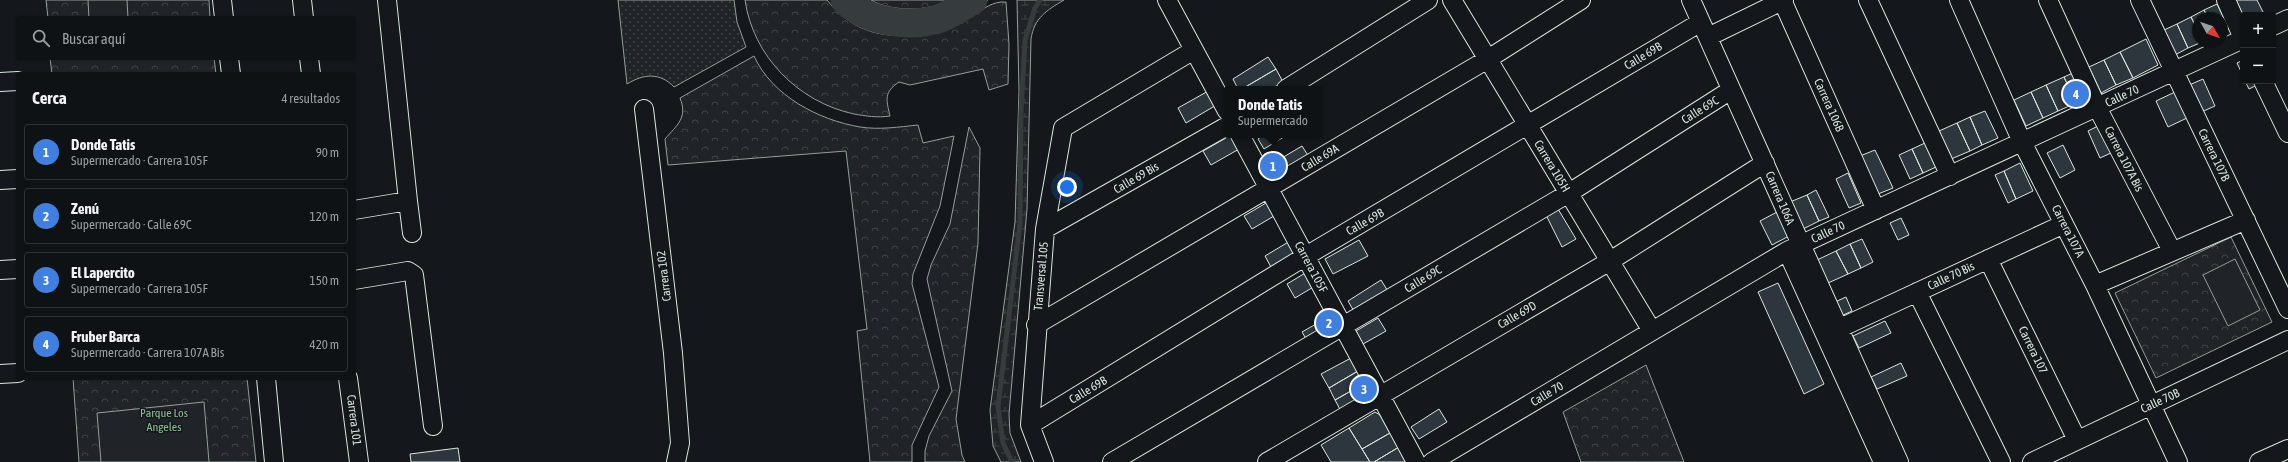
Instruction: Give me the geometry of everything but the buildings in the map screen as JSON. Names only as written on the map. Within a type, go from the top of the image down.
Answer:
[{"type":"street","points":[[222,0],[224,16]]},
{"type":"street","points":[[302,0],[304,16]]},
{"type":"street","points":[[387,0],[412,233]]},
{"type":"street","points":[[1167,0],[1224,105]]},
{"type":"street","points":[[1291,86],[1428,0]]},
{"type":"street","name":"Carrera 105H","points":[[1452,0],[1652,331]]},
{"type":"street","name":"Calle 69A","points":[[1036,325],[1488,59],[1581,0]]},
{"type":"street","name":"Carrera 106A","points":[[1691,0],[1765,163],[1794,248],[1883,462]]},
{"type":"street","name":"Calle 69B","points":[[1030,425],[1306,256],[1528,126],[1705,29],[1783,0]]},
{"type":"street","name":"Carrera 106B","points":[[1783,0],[1876,210]]},
{"type":"street","points":[[1868,0],[1950,176]]},
{"type":"street","name":"Carrera 107A","points":[[1958,0],[2022,142],[2095,285],[2178,462]]},
{"type":"street","name":"Carrera 107A Bis","points":[[2048,0],[2097,107],[2172,251]]},
{"type":"street","name":"Carrera 107B","points":[[2140,0],[2288,309]]},
{"type":"street","points":[[2226,0],[2240,32]]},
{"type":"street","points":[[2276,24],[2288,18]]},
{"type":"street","name":"Calle 70","points":[[1432,462],[1794,248],[2240,40]]},
{"type":"street","name":"Transversal 105","points":[[1030,425],[1036,325],[1045,229],[1063,128],[1194,50]]},
{"type":"street","points":[[229,60],[231,72]]},
{"type":"street","points":[[309,60],[311,72]]},
{"type":"street","points":[[0,82],[16,81]]},
{"type":"street","points":[[2264,84],[2288,133]]},
{"type":"street","name":"Calle 69C","points":[[1112,462],[1569,193],[1731,90]]},
{"type":"street","name":"Carrera 102","points":[[644,109],[673,353],[680,443],[686,462]]},
{"type":"street","name":"Calle 69 Bis","points":[[1045,229],[1224,128]]},
{"type":"street","name":"Carrera 105F","points":[[1242,138],[1416,462]]},
{"type":"street","name":"Calle 69D","points":[[1267,462],[1610,261],[1765,163]]},
{"type":"street","points":[[0,180],[16,179]]},
{"type":"street","points":[[356,210],[408,201]]},
{"type":"street","points":[[2095,285],[2246,220]]},
{"type":"street","name":"Calle 70 Bis","points":[[1838,329],[2064,224]]},
{"type":"street","name":"Carrera 106A","points":[[1794,248],[1838,329],[1899,462]]},
{"type":"street","name":"Carrera 107","points":[[1988,259],[2078,440]]},
{"type":"street","points":[[0,270],[16,269]]},
{"type":"street","points":[[356,280],[408,272],[414,275],[433,426]]},
{"type":"street","points":[[1917,292],[2001,462]]},
{"type":"street","name":"Calle 70B","points":[[2032,462],[2288,340]]},
{"type":"street","points":[[0,374],[16,373]]},
{"type":"street","points":[[266,380],[274,462]]},
{"type":"street","name":"Carrera 101","points":[[348,380],[359,462]]},
{"type":"street","points":[[1030,425],[1044,462]]},
{"type":"street","name":"Carrera 102","points":[[676,462],[680,443]]},
{"type":"street","points":[[2259,462],[2288,449]]},
{"type":"green space","points":[[46,0],[209,0],[210,16],[48,16]]},
{"type":"green space","points":[[88,0],[127,0],[128,16],[89,16]]},
{"type":"green space","points":[[618,0],[734,0],[737,22],[746,47],[674,87],[663,79],[651,76],[639,78],[627,84]]},
{"type":"green space","points":[[745,0],[827,0],[842,16],[859,27],[877,33],[895,35],[934,31],[972,16],[992,4],[1006,2],[1009,44],[1008,84],[989,90],[983,69],[910,85],[899,82],[891,89],[887,96],[890,116],[876,117],[854,114],[834,108],[814,99],[797,87],[782,74],[768,58],[758,40],[750,20]]},
{"type":"green space","points":[[845,0],[863,0],[880,10],[907,16],[939,14],[967,0],[988,0],[947,21],[934,25],[906,27],[893,26],[880,22],[867,16]]},
{"type":"green space","points":[[871,0],[949,0],[931,7],[910,9],[889,7]]},
{"type":"green space","points":[[1017,0],[1064,0],[1042,15],[1035,25],[1031,39],[1027,209],[1009,414],[1010,433],[1021,462],[1001,462],[993,446],[990,410],[1015,222],[1019,91]]},
{"type":"green space","points":[[754,56],[772,83],[785,94],[798,104],[829,119],[844,124],[867,128],[889,128],[918,125],[923,143],[954,136],[940,206],[913,274],[912,284],[939,387],[912,445],[912,462],[870,462],[857,331],[867,329],[846,151],[668,165],[665,139],[680,121],[682,116],[683,111],[680,98]]},
{"type":"green space","points":[[50,60],[214,60],[216,72],[52,72]]},
{"type":"green space","points":[[969,127],[980,148],[978,243],[956,419],[962,455],[965,462],[925,462],[925,451],[929,436],[952,391],[927,279],[931,265],[950,224]]},
{"type":"green space","points":[[2231,237],[2272,322],[2156,378],[2115,293]]},
{"type":"green space","points":[[2235,259],[2260,310],[2228,326],[2203,275]]},
{"type":"green space","points":[[1646,365],[1684,462],[1581,462],[1563,412]]},
{"type":"green space","name":"Parque Los Angeles","points":[[73,380],[247,380],[256,462],[79,462]]},
{"type":"green space","points":[[204,402],[209,462],[101,462],[97,413]]},
{"type":"waterway","points":[[845,0],[854,7],[875,18],[900,23],[924,22],[940,19],[973,0]]},
{"type":"waterway","points":[[1012,462],[1003,443],[998,407],[1020,223],[1021,112],[1025,40],[1035,8],[1040,0]]},
{"type":"place","name":"Fruber Barca","points":[[2076,94]]},
{"type":"place","name":"Donde Tatis","points":[[1273,166]]},
{"type":"place","name":"Zenú","points":[[1329,323]]},
{"type":"place","name":"El Lapercito","points":[[1364,389]]}]
